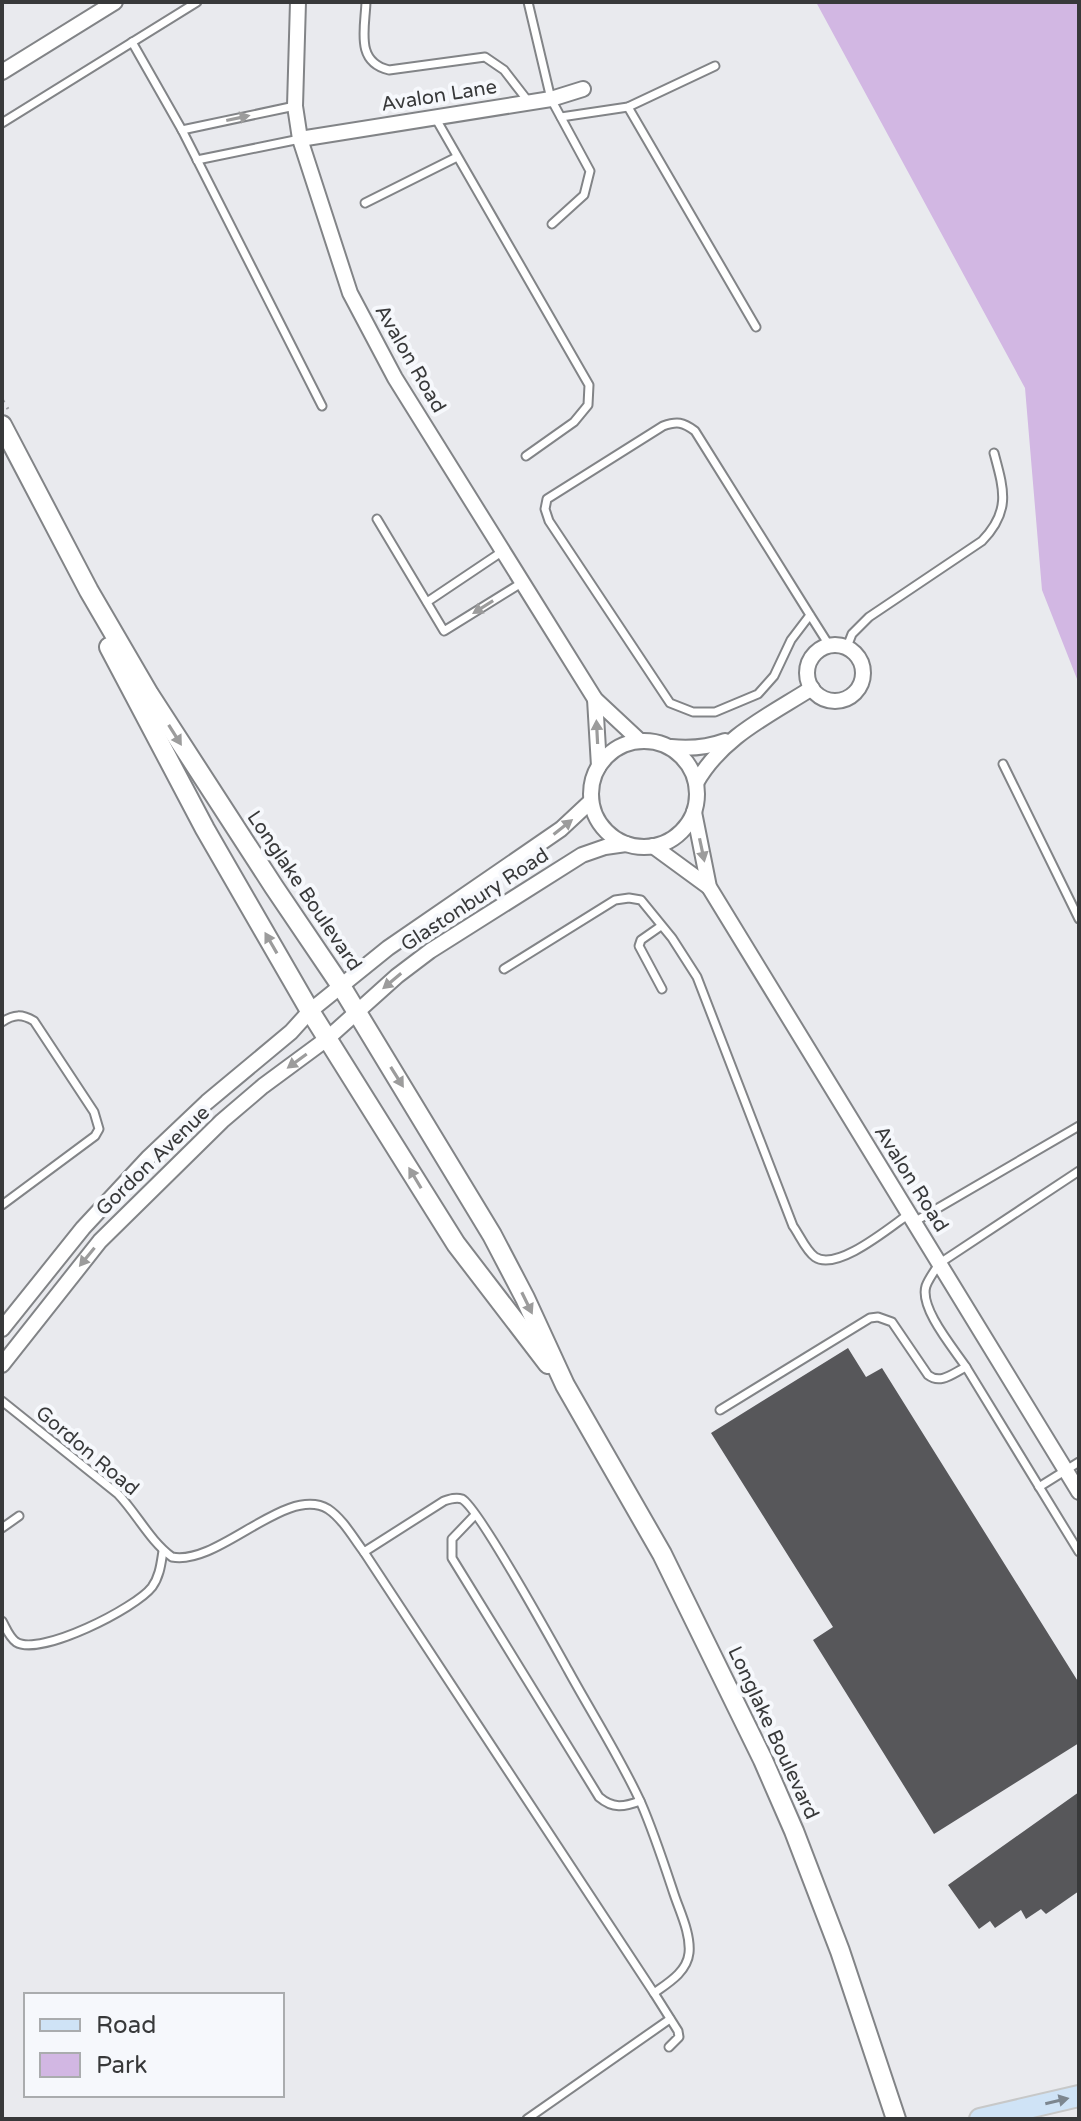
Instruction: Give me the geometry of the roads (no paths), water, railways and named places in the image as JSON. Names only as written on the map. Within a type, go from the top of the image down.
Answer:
[{"type":"main road","name":"Longlake Boulevard","points":[[2,425],[89,591],[149,694],[357,1011],[492,1235],[565,1385],[662,1554],[763,1760],[816,1886],[896,2119]]},
{"type":"main road","name":"Longlake Boulevard","points":[[2,445],[205,829],[310,1011],[456,1244],[565,1385]]},
{"type":"main road","points":[[980,2119],[1079,2096]]},
{"type":"street","points":[[2,72],[115,2]]},
{"type":"street","name":"Avalon Road","points":[[298,2],[295,106],[300,139],[350,293],[369,333],[595,699]]},
{"type":"street","name":"Avalon Lane","points":[[300,139],[551,99],[583,89]]},
{"type":"street","points":[[829,645],[847,647],[855,652],[863,668],[860,687],[846,699],[827,700],[812,688],[808,680],[809,662],[829,645]]},
{"type":"street","points":[[670,747],[682,757],[696,783],[694,812],[677,836],[653,846],[626,844],[613,838],[602,828],[591,801],[592,783],[599,766],[617,749],[640,741],[692,749],[709,747],[732,738],[812,688]]},
{"type":"street","points":[[595,699],[640,741]]},
{"type":"street","points":[[595,699],[599,766]]},
{"type":"street","points":[[696,783],[715,755],[732,738]]},
{"type":"street","name":"Glastonbury Road","points":[[341,986],[438,913],[561,829],[591,801]]},
{"type":"street","name":"Avalon Road","points":[[694,812],[709,887],[940,1263],[1072,1466],[1079,1492]]},
{"type":"street","name":"Glastonbury Road","points":[[357,1011],[430,951],[582,855],[626,844]]},
{"type":"street","name":"Avalon Road","points":[[653,846],[709,887]]},
{"type":"street","name":"Gordon Avenue","points":[[2,1329],[83,1228],[149,1157],[207,1102],[341,986]]},
{"type":"street","name":"Gordon Avenue","points":[[2,1365],[100,1241],[135,1204],[222,1121],[328,1038],[357,1011]]},
{"type":"lane","points":[[2,123],[197,2]]},
{"type":"lane","points":[[366,2],[365,53],[371,63],[389,70],[485,57],[504,70],[529,102]]},
{"type":"lane","points":[[528,2],[551,99],[590,171],[584,195],[552,224]]},
{"type":"lane","points":[[132,42],[182,130],[322,406]]},
{"type":"lane","points":[[561,117],[628,107],[715,66]]},
{"type":"lane","points":[[182,130],[295,106]]},
{"type":"lane","points":[[628,107],[756,327]]},
{"type":"lane","points":[[435,117],[589,385],[588,405],[574,422],[526,456]]},
{"type":"lane","points":[[197,160],[300,139]]},
{"type":"lane","points":[[365,203],[457,157]]},
{"type":"lane","points":[[810,615],[791,640],[774,676],[758,694],[715,712],[693,712],[670,703],[549,521],[545,509],[547,499],[663,426],[676,422],[685,424],[695,431],[829,645]]},
{"type":"lane","points":[[847,647],[852,634],[869,617],[982,541],[996,527],[1003,494],[994,453]]},
{"type":"lane","points":[[377,519],[444,631],[523,582]]},
{"type":"lane","points":[[427,602],[503,551]]},
{"type":"lane","points":[[1003,764],[1079,919]]},
{"type":"lane","points":[[504,969],[615,900],[641,900],[697,977],[793,1226],[814,1257],[829,1261],[845,1255],[1079,1126]]},
{"type":"lane","points":[[661,926],[641,940],[639,946],[662,989]]},
{"type":"lane","points":[[2,1022],[17,1015],[34,1021],[94,1112],[99,1129],[95,1136],[2,1205]]},
{"type":"lane","points":[[1079,1171],[940,1263],[927,1284],[925,1295],[928,1308],[1079,1552]]},
{"type":"lane","points":[[720,1410],[870,1318],[878,1317],[892,1322],[933,1379],[943,1379],[966,1367]]},
{"type":"lane","name":"Gordon Road","points":[[2,1401],[118,1494],[163,1551]]},
{"type":"lane","points":[[1039,1487],[1072,1466]]},
{"type":"lane","points":[[364,1552],[444,1501],[461,1499],[475,1515],[558,1652],[640,1801],[683,1921],[689,1955],[676,1977],[654,1993]]},
{"type":"lane","points":[[2,1621],[15,1641],[24,1644],[75,1633],[112,1618],[152,1587],[160,1570],[163,1551],[172,1557],[195,1557],[276,1515],[305,1505],[326,1508],[364,1552],[654,1993],[679,2037],[669,2047]]},
{"type":"lane","points":[[475,1515],[452,1539],[452,1558],[599,1797],[617,1807],[640,1801]]},
{"type":"lane","points":[[2,1528],[19,1516]]},
{"type":"lane","points":[[527,2119],[670,2019]]}]
